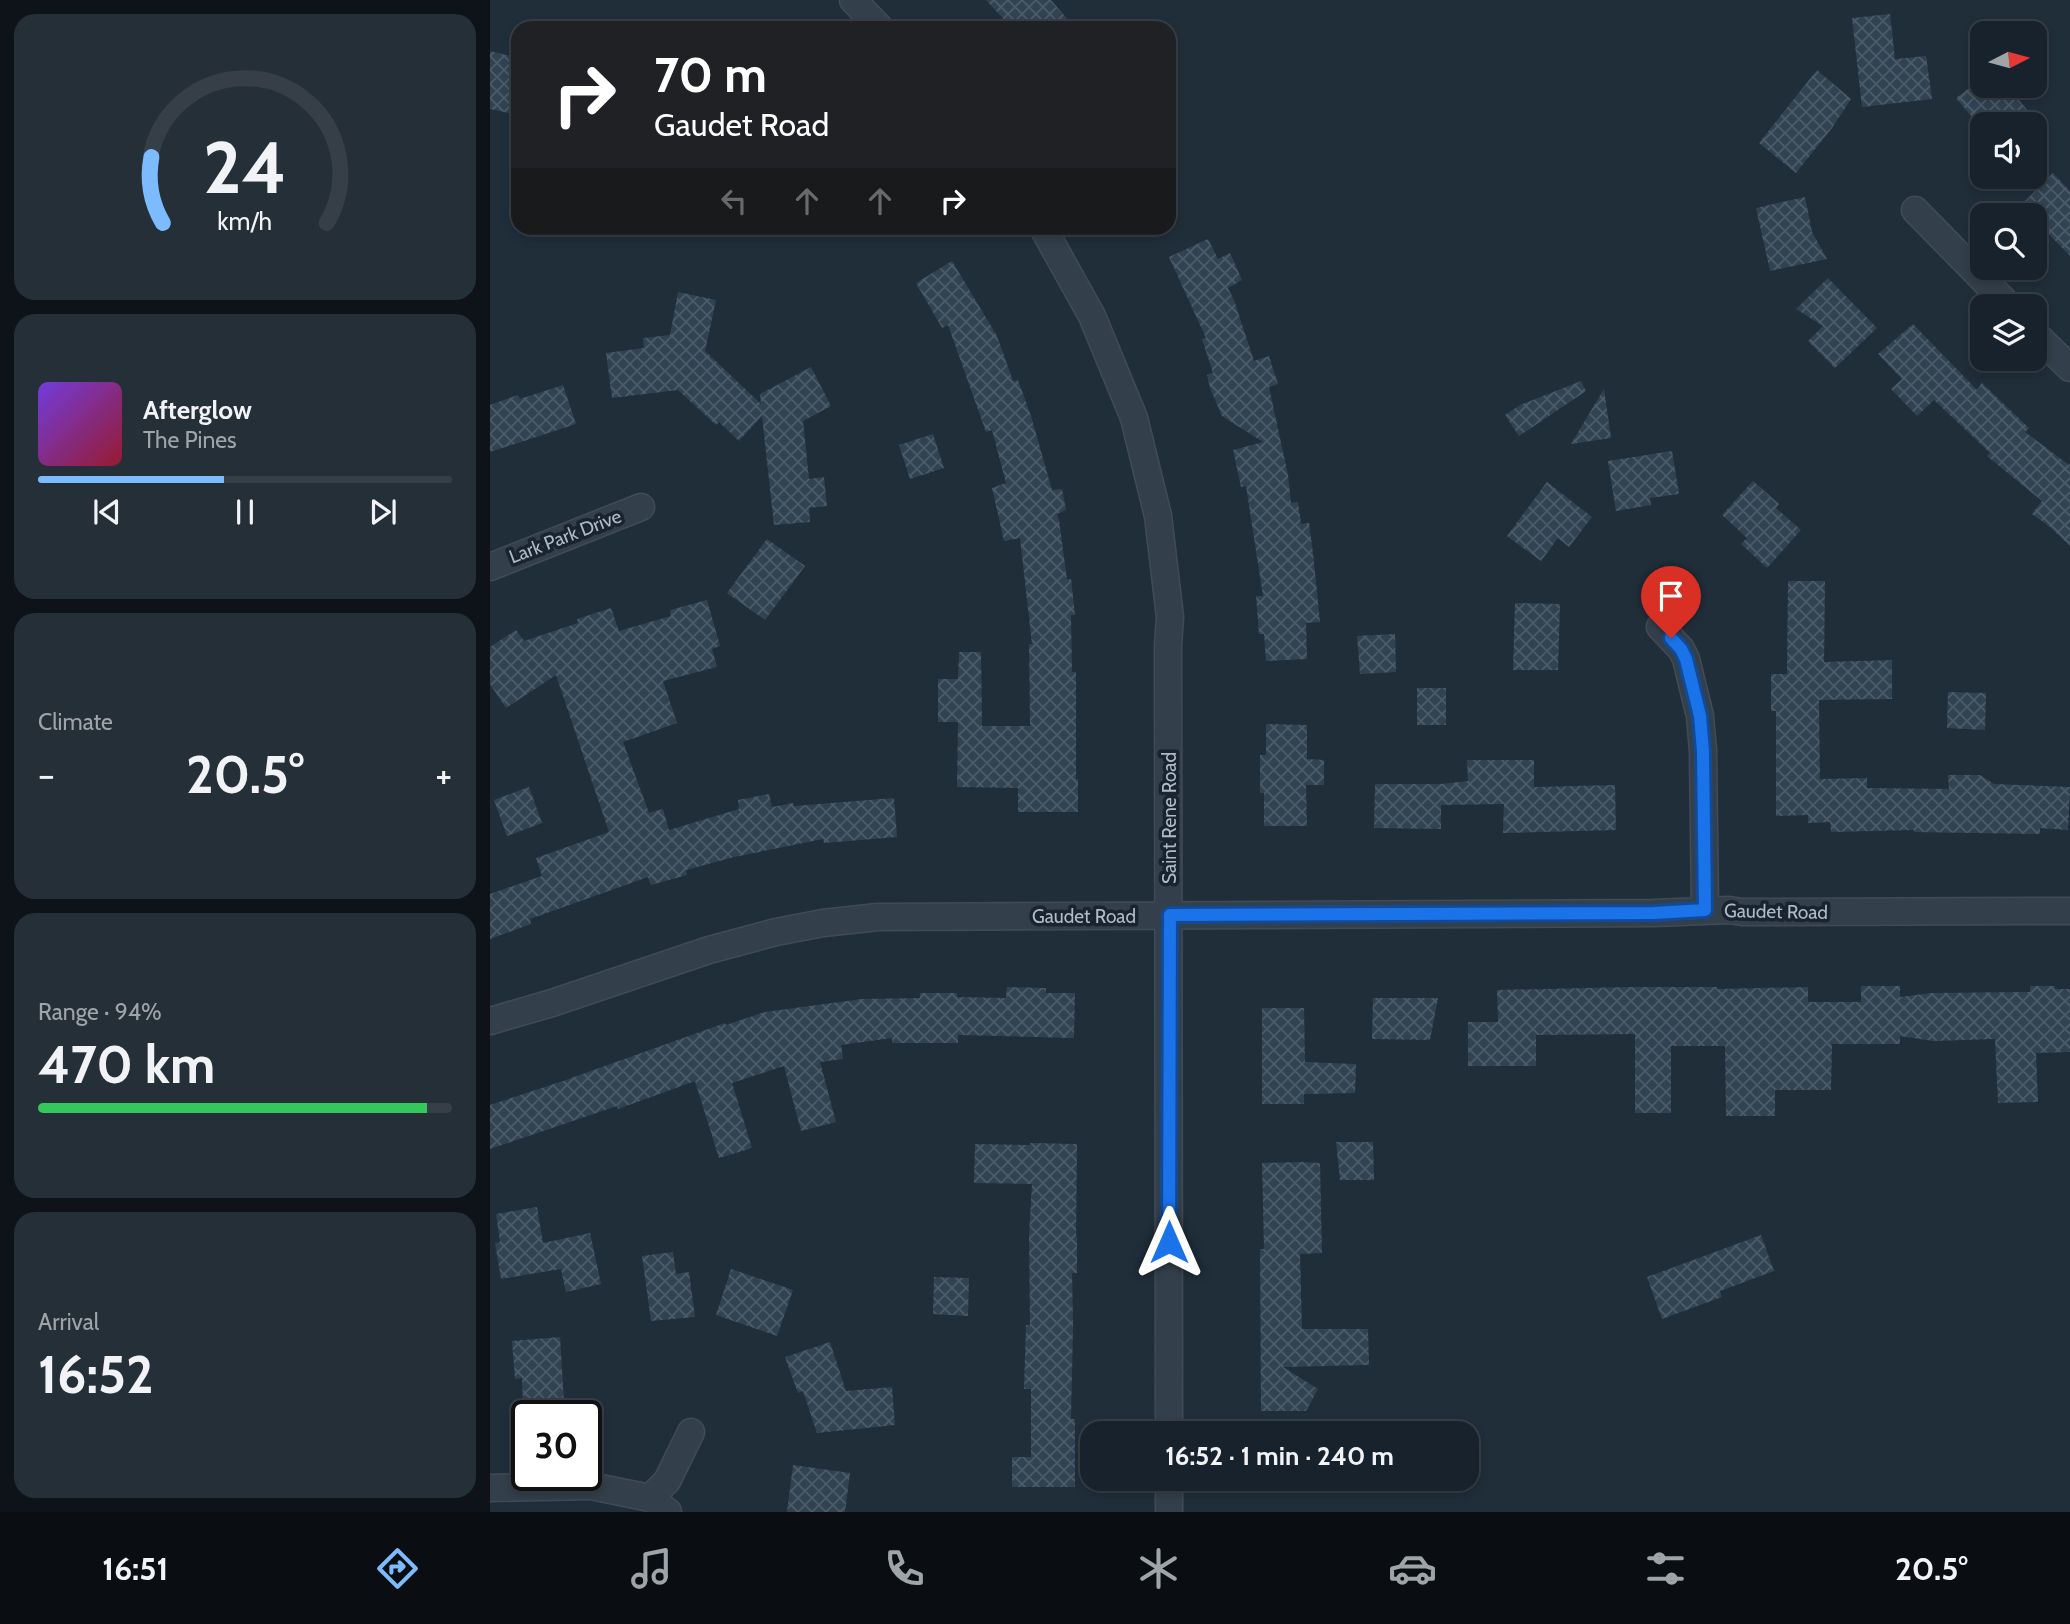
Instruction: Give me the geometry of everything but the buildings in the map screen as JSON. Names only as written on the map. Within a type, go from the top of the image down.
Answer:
[{"type":"street","points":[[853,0],[873,21]]},
{"type":"street","points":[[1915,210],[1996,294]]},
{"type":"street","name":"Saint Rene Road","points":[[1047,235],[1092,316],[1134,418],[1158,516],[1170,617],[1169,1421]]},
{"type":"street","points":[[2047,346],[2070,368]]},
{"type":"street","name":"Lark Park Drive","points":[[490,567],[641,507]]},
{"type":"street","points":[[1661,627],[1681,649],[1686,659],[1700,716],[1705,910]]},
{"type":"street","name":"Gaudet Road","points":[[490,1021],[709,950],[776,932],[878,917],[1654,913],[1729,909],[1742,912],[2070,911]]},
{"type":"street","points":[[490,1488],[591,1486],[659,1505],[667,1481],[691,1432]]},
{"type":"street","points":[[1168,1512],[1169,1491]]},
{"type":"route","points":[[1169,1242],[1170,915],[1654,913],[1705,910],[1700,716],[1686,659],[1671,638]]}]
